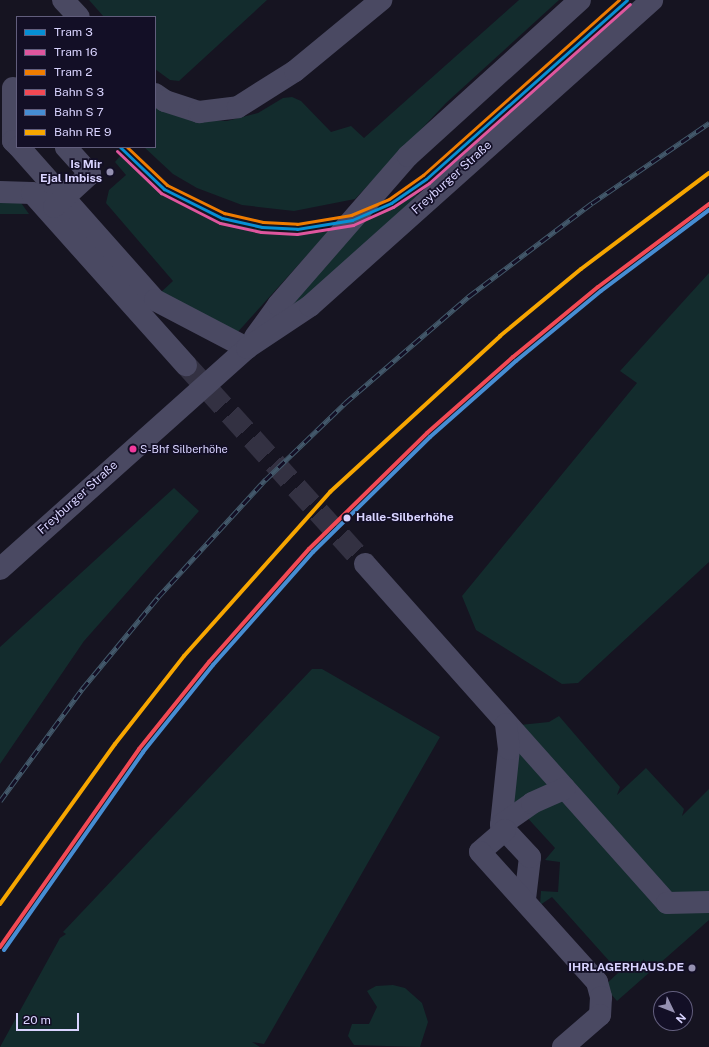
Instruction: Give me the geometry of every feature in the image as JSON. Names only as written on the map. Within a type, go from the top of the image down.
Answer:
[{"type":"street","points":[[63,0],[78,16]]},
{"type":"street","points":[[156,95],[165,101],[199,112],[238,107],[295,71],[381,0]]},
{"type":"street","name":"Freyburger Straße","points":[[247,348],[278,305],[408,156],[580,0]]},
{"type":"street","name":"Freyburger Straße","points":[[0,569],[247,348],[310,306],[652,0]]},
{"type":"street","points":[[16,92],[13,88],[13,141],[16,144]]},
{"type":"street","points":[[20,148],[56,204],[143,328],[186,365]]},
{"type":"street","points":[[56,204],[90,174],[67,148]]},
{"type":"street","points":[[0,192],[32,193],[56,204],[88,224],[155,300],[247,348]]},
{"type":"street","points":[[365,564],[667,903],[709,902]]},
{"type":"street","points":[[506,724],[509,749],[501,825],[532,803],[565,788]]},
{"type":"street","points":[[525,900],[597,982],[601,997],[600,1015],[564,1047]]},
{"type":"green space","points":[[89,0],[267,0],[179,81],[170,80],[156,70],[156,16],[103,16]]},
{"type":"green space","points":[[519,0],[559,0],[446,103],[355,199],[294,211],[242,205],[197,188],[173,174],[145,148],[156,148],[156,107],[196,120],[227,121],[258,113],[283,98],[292,97],[301,101],[331,132],[351,126],[364,138]]},
{"type":"green space","points":[[121,155],[167,198],[210,219],[275,233],[328,232],[236,334],[160,293],[173,281],[106,203],[109,190],[126,175],[115,162]]},
{"type":"green space","points":[[415,194],[420,196],[273,332],[267,327],[356,225]]},
{"type":"green space","points":[[0,199],[19,200],[29,214],[0,214]]},
{"type":"green space","points":[[709,273],[709,562],[578,683],[562,684],[476,630],[462,596],[637,383],[620,371]]},
{"type":"green space","points":[[174,488],[199,511],[84,641],[0,764],[0,647]]},
{"type":"green space","points":[[312,669],[322,669],[440,737],[264,1044],[252,1042],[260,1047],[0,1047],[60,938],[66,934],[63,932]]},
{"type":"green space","points":[[559,716],[620,787],[617,795],[646,768],[684,809],[682,816],[709,789],[709,920],[617,1001],[604,986],[619,972],[552,897],[540,905],[541,891],[558,892],[560,862],[545,860],[555,848],[523,813],[512,823],[510,726],[549,722]]},
{"type":"green space","points":[[393,985],[405,988],[422,1003],[428,1022],[420,1047],[354,1045],[348,1036],[352,1024],[369,1024],[377,1007],[367,991],[376,986]]},
{"type":"tunnel","points":[[186,365],[365,564]]},
{"type":"railway","points":[[0,801],[82,689],[158,597],[265,480],[345,403],[469,296],[592,203],[709,123]]},
{"type":"tram line","name":"2","points":[[128,148],[167,185],[224,213],[263,222],[297,224],[351,215],[389,199],[423,175],[619,0]]},
{"type":"tram line","name":"3","points":[[121,148],[164,189],[222,218],[262,227],[297,229],[352,220],[391,203],[426,179],[627,0]]},
{"type":"tram line","name":"16","points":[[117,151],[161,193],[220,223],[261,232],[297,234],[353,225],[393,207],[429,183],[630,4]]},
{"type":"transit line","points":[[0,904],[115,744],[184,656],[330,492],[500,336],[581,269],[709,173]]},
{"type":"transit line","points":[[0,947],[139,749],[209,662],[309,549],[427,433],[513,357],[598,287],[709,204]]},
{"type":"transit line","points":[[4,950],[143,752],[213,665],[313,552],[430,437],[516,361],[601,291],[709,210]]},
{"type":"place","name":"Is Mir Ejal Imbiss","points":[[110,172]]},
{"type":"place","name":"S-Bhf Silberhöhe","points":[[133,449]]},
{"type":"place","name":"Halle-Silberhöhe","points":[[347,518]]},
{"type":"place","name":"IHRLAGERHAUS.DE","points":[[692,968]]}]
